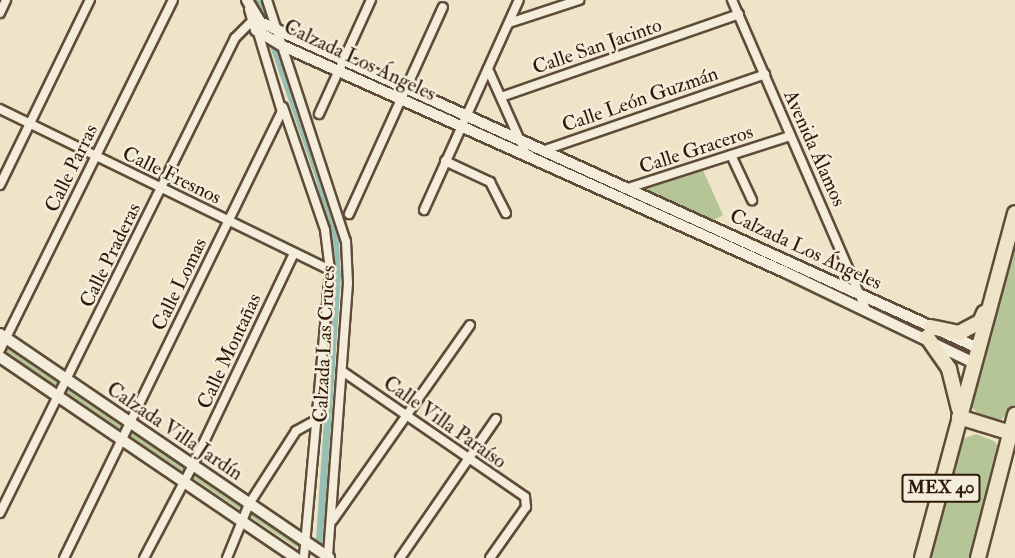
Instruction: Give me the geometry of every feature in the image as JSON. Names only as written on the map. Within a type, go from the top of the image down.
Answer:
[{"type":"highway","name":"MEX 40","points":[[922,558],[1015,213]]},
{"type":"highway","points":[[990,307],[980,322],[966,330],[955,333],[929,332],[954,380],[959,417],[1011,433]]},
{"type":"highway","name":"MEX 40","points":[[978,558],[1015,416]]},
{"type":"street","points":[[0,13],[6,0]]},
{"type":"street","points":[[0,185],[90,0]]},
{"type":"street","name":"Calle Parras","points":[[0,350],[3,336],[173,0]]},
{"type":"street","name":"Calzada Las Cruces","points":[[267,0],[346,241],[348,283],[329,558]]},
{"type":"street","points":[[319,114],[371,0]]},
{"type":"street","points":[[424,210],[460,126],[519,0]]},
{"type":"street","points":[[509,23],[579,0]]},
{"type":"street","name":"Avenida Álamos","points":[[732,0],[866,310]]},
{"type":"street","points":[[350,214],[443,7]]},
{"type":"street","name":"Calle San Jacinto","points":[[501,97],[739,14]]},
{"type":"street","points":[[255,19],[282,104]]},
{"type":"street","name":"Calzada Los Ángeles","points":[[255,19],[790,260],[861,294],[929,332],[974,363]]},
{"type":"street","name":"Calzada Los Ángeles","points":[[255,19],[280,44],[402,100],[866,310],[978,348]]},
{"type":"street","name":"Calle Praderas","points":[[0,513],[235,38],[255,19]]},
{"type":"street","points":[[488,69],[527,156]]},
{"type":"street","name":"Calle León Guzmán","points":[[527,156],[765,74]]},
{"type":"street","name":"Calzada Las Cruces","points":[[282,104],[325,231],[330,270],[304,558]]},
{"type":"street","name":"Calle Lomas","points":[[64,558],[120,439],[279,121],[282,104]]},
{"type":"street","name":"Calle Fresnos","points":[[0,109],[330,270]]},
{"type":"street","name":"Calle Graceros","points":[[612,195],[629,187],[790,136]]},
{"type":"street","points":[[731,155],[752,200]]},
{"type":"street","points":[[445,161],[490,182],[506,213]]},
{"type":"street","points":[[698,233],[703,221]]},
{"type":"street","name":"Calle Montañas","points":[[144,558],[193,465],[294,253]]},
{"type":"street","points":[[784,272],[790,260]]},
{"type":"street","points":[[332,521],[471,325]]},
{"type":"street","name":"Calzada Villa Jardín","points":[[3,336],[329,558]]},
{"type":"street","name":"Calzada Villa Jardín","points":[[0,357],[296,558]]},
{"type":"street","name":"Calle Villa Paraíso","points":[[342,371],[469,458],[527,501],[490,558]]},
{"type":"street","points":[[226,558],[249,504],[296,431],[318,419]]},
{"type":"street","points":[[400,558],[496,419]]},
{"type":"green space","points":[[702,168],[723,215],[705,225],[631,192]]},
{"type":"green space","points":[[1015,223],[1015,409],[1000,420],[985,420],[965,401]]},
{"type":"green space","points":[[0,340],[299,540],[299,546],[296,547],[0,349]]},
{"type":"green space","points":[[976,434],[994,441],[1001,449],[977,558],[924,558],[959,440]]},
{"type":"water","points":[[254,0],[261,0],[339,241],[341,277],[322,558],[316,558],[316,539],[335,257],[316,180]]}]
